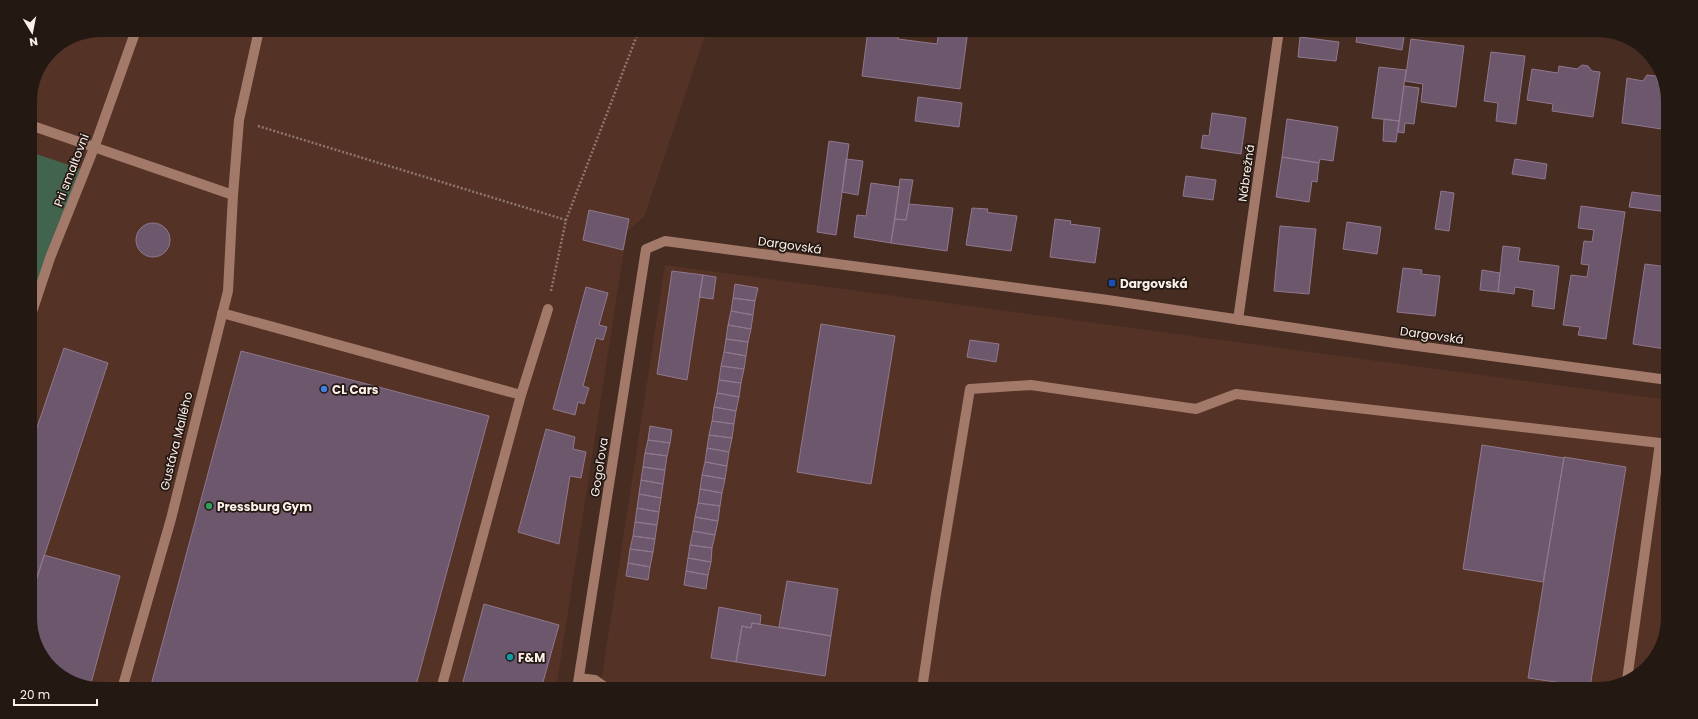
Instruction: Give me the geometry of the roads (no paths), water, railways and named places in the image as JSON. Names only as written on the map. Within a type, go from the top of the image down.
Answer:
[{"type":"street","name":"Pri smaltovni","points":[[37,297],[50,258],[94,148],[134,37]]},
{"type":"street","name":"Gustáva Mallého","points":[[124,682],[171,519],[228,291],[239,120],[258,37]]},
{"type":"street","name":"Nábrežná","points":[[1238,320],[1278,37]]},
{"type":"street","points":[[37,128],[233,195]]},
{"type":"street","name":"Dargovská","points":[[646,249],[665,241],[1108,300],[1238,320],[1661,379]]},
{"type":"street","name":"Gogoľova","points":[[578,682],[646,249]]},
{"type":"street","points":[[443,682],[521,395],[548,309]]},
{"type":"street","points":[[222,313],[521,395]]},
{"type":"street","points":[[923,682],[970,389],[1031,385],[1196,409],[1236,394],[1661,443]]},
{"type":"street","points":[[1628,673],[1661,462]]},
{"type":"street","points":[[579,678],[595,680],[598,682]]},
{"type":"place","name":"Dargovská","points":[[1112,283]]},
{"type":"place","name":"CL Cars","points":[[324,389]]},
{"type":"place","name":"Pressburg Gym","points":[[209,506]]},
{"type":"place","name":"F&M","points":[[510,657]]}]
